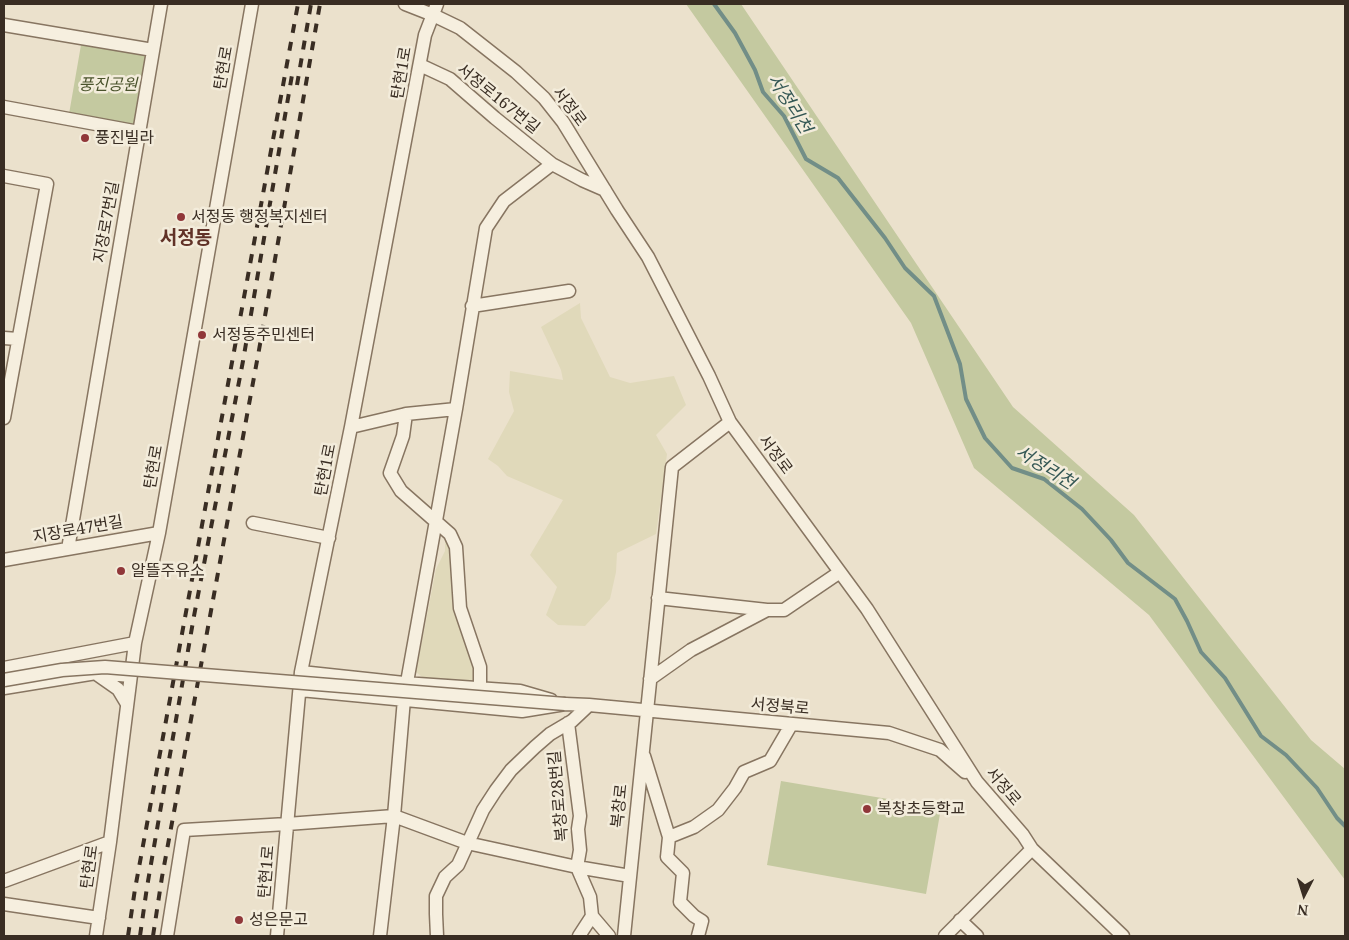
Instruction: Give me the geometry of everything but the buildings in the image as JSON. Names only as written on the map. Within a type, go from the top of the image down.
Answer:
[{"type":"street","name":"지장로7번길","points":[[68,549],[161,4]]},
{"type":"street","name":"탄현로","points":[[96,936],[135,643],[159,533],[252,4]]},
{"type":"street","name":"서정로","points":[[405,4],[435,9],[516,72],[544,98],[563,122],[648,257],[709,376],[730,422],[806,523],[867,609],[977,782],[1023,835],[1032,849],[1123,936]]},
{"type":"street","name":"탄현1로","points":[[277,936],[301,672],[351,427],[425,35],[435,9]]},
{"type":"street","points":[[4,25],[153,50]]},
{"type":"street","name":"서정로167번길","points":[[420,65],[450,79],[552,164],[605,190]]},
{"type":"street","points":[[4,107],[139,132]]},
{"type":"street","points":[[380,936],[394,816],[404,699],[486,228],[504,201],[552,164]]},
{"type":"street","points":[[4,176],[47,184],[4,418]]},
{"type":"street","points":[[472,306],[568,290]]},
{"type":"street","points":[[4,338],[18,339]]},
{"type":"street","points":[[351,427],[406,414],[456,409]]},
{"type":"street","points":[[406,414],[403,436],[390,473],[401,491],[450,534],[456,547],[460,608],[480,667],[480,688]]},
{"type":"street","name":"복창로","points":[[624,936],[672,468],[730,422]]},
{"type":"street","points":[[253,523],[329,538]]},
{"type":"street","name":"지장로47번길","points":[[4,560],[159,533]]},
{"type":"street","points":[[658,598],[767,610],[784,610],[840,572]]},
{"type":"street","points":[[650,679],[691,650],[767,610]]},
{"type":"street","points":[[4,668],[135,643]]},
{"type":"street","points":[[4,680],[62,670],[105,667],[565,704]]},
{"type":"street","points":[[301,672],[407,683],[520,691],[565,704]]},
{"type":"street","points":[[96,673],[118,688],[127,704]]},
{"type":"street","points":[[4,688],[96,673],[131,676]]},
{"type":"street","points":[[300,690],[522,711],[565,704]]},
{"type":"street","name":"서정북로","points":[[565,704],[889,733],[940,750],[977,782]]},
{"type":"street","name":"복창로28번길","points":[[437,936],[436,896],[445,876],[458,865],[483,810],[511,770],[550,734],[568,723],[589,705]]},
{"type":"street","name":"복창로28번길","points":[[568,723],[580,816],[578,829],[580,850],[577,867],[590,897],[592,916]]},
{"type":"street","points":[[669,837],[694,827],[718,810],[735,788],[744,772],[770,761],[791,725]]},
{"type":"street","points":[[642,751],[669,837],[667,857],[683,873],[680,902],[702,921],[698,936]]},
{"type":"street","name":"복창로28번길","points":[[168,936],[184,830],[394,816],[467,843],[577,867],[630,876]]},
{"type":"street","points":[[4,881],[110,842]]},
{"type":"street","points":[[945,936],[1032,849]]},
{"type":"street","points":[[4,904],[99,918]]},
{"type":"street","points":[[578,936],[592,916],[609,936]]},
{"type":"street","points":[[960,920],[977,936]]},
{"type":"shaded area","points":[[580,303],[581,318],[610,377],[630,383],[674,376],[686,405],[656,435],[667,454],[656,534],[617,553],[616,572],[610,599],[585,626],[558,625],[546,615],[557,587],[530,555],[563,500],[507,476],[488,459],[514,411],[509,392],[510,371],[563,380],[561,370],[541,327]]},
{"type":"shaded area","points":[[445,537],[452,547],[474,665],[475,684],[426,680],[416,672],[436,569],[445,551]]},
{"type":"green space","points":[[686,4],[741,4],[1013,407],[1134,515],[1311,740],[1345,769],[1345,880],[1149,615],[974,468],[911,323]]},
{"type":"green space","name":"풍진공원","points":[[81,45],[147,55],[134,126],[69,114]]},
{"type":"green space","points":[[781,781],[941,808],[926,894],[767,865]]},
{"type":"waterway","name":"서정리천","points":[[714,4],[735,33],[755,70],[763,92],[784,116],[806,159],[838,178],[885,238],[905,268],[934,296],[960,364],[966,399],[985,438],[1012,468],[1044,479],[1082,509],[1111,540],[1128,563],[1175,599],[1201,652],[1225,678],[1261,736],[1286,755],[1317,788],[1337,818],[1345,826]]},
{"type":"railway","points":[[128,936],[135,889],[298,4]]},
{"type":"railway","points":[[297,85],[311,4]]},
{"type":"railway","points":[[153,936],[162,877],[259,350],[320,4]]},
{"type":"railway","points":[[140,936],[194,616],[243,361],[292,75]]},
{"type":"place","name":"풍진빌라","points":[[85,138]]},
{"type":"place","name":"서정동 행정복지센터","points":[[181,217]]},
{"type":"place","name":"서정동주민센터","points":[[202,335]]},
{"type":"place","name":"알뜰주유소","points":[[121,571]]},
{"type":"place","name":"복창초등학교","points":[[867,809]]},
{"type":"place","name":"성은문고","points":[[239,920]]},
{"type":"district","name":"서정동","points":[[186,239]]}]
